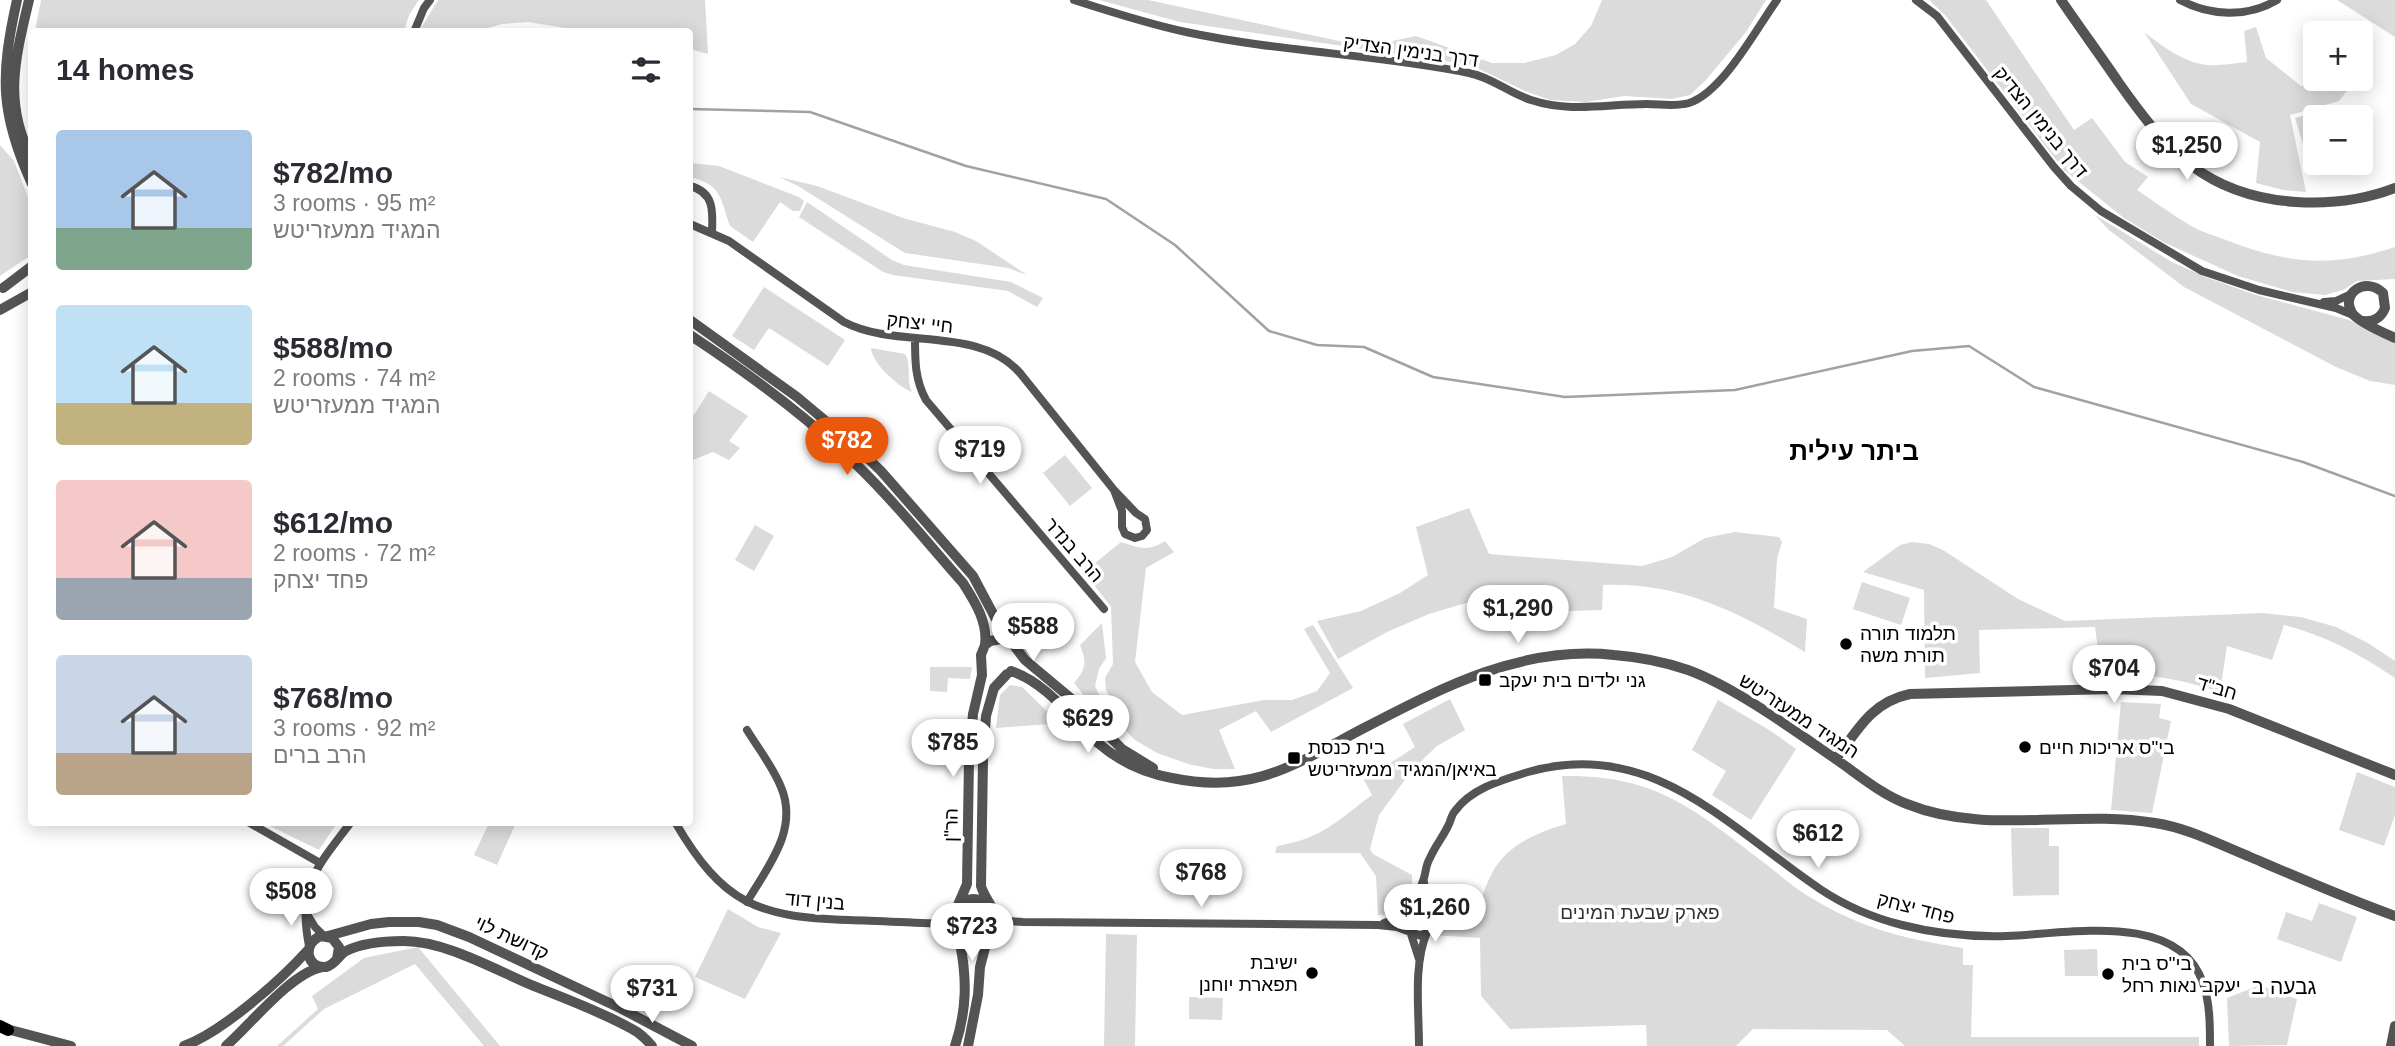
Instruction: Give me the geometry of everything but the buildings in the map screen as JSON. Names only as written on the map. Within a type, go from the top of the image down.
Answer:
[{"type":"street","points":[[17,0],[4,61],[1,102],[7,132],[28,178]]},
{"type":"street","points":[[28,150],[18,129],[13,101],[16,63],[29,0]]},
{"type":"street","points":[[416,28],[430,0]]},
{"type":"street","name":"דרך בנימין הצדיק","points":[[1074,0],[1143,22],[1186,32],[1470,73],[1540,103],[1565,108],[1590,108],[1686,104],[1698,99],[1709,92],[1736,59],[1777,0]]},
{"type":"street","name":"דרך בנימין הצדיק","points":[[1916,0],[1937,16],[2046,156],[2086,200],[2155,245],[2202,271],[2259,290],[2336,308],[2353,315]]},
{"type":"street","points":[[2061,0],[2157,134],[2190,166],[2207,177],[2250,194],[2297,202],[2357,200],[2395,188]]},
{"type":"street","points":[[2180,0],[2194,8],[2230,13],[2257,9],[2277,0]]},
{"type":"street","points":[[693,187],[709,198],[713,214],[712,232]]},
{"type":"street","name":"חיי יצחק","points":[[693,225],[729,241],[844,322],[869,333],[964,344],[988,350],[1008,361],[1136,513]]},
{"type":"street","points":[[2,289],[28,268]]},
{"type":"street","points":[[2,289],[28,276]]},
{"type":"street","points":[[2314,303],[2336,302],[2362,286],[2374,286],[2385,298],[2383,327],[2394,337]]},
{"type":"street","points":[[2379,289],[2395,290]]},
{"type":"street","points":[[2353,293],[2349,304],[2353,315],[2394,337]]},
{"type":"street","points":[[0,310],[28,294]]},
{"type":"street","points":[[2363,321],[2374,320],[2395,297]]},
{"type":"street","name":"המגיד ממעזריטש","points":[[693,322],[797,397],[881,471],[973,576],[1012,644],[1025,660],[1073,700],[1122,748],[1153,768],[1188,781]]},
{"type":"street","points":[[693,337],[789,407],[872,480],[963,583],[985,628],[982,661],[991,673],[1009,673],[1017,663],[1012,644],[995,639],[985,645]]},
{"type":"street","name":"הרב בנדר","points":[[915,338],[915,373],[926,400],[1104,609]]},
{"type":"street","name":"חיי יצחק","points":[[1114,490],[1124,520]]},
{"type":"street","points":[[1136,513],[1143,516],[1147,526],[1145,533],[1139,538],[1125,534],[1122,527],[1124,520],[1136,513]]},
{"type":"street","name":"המגיד ממעזריטש","points":[[1009,673],[1027,678],[1116,757],[1150,773],[1188,781],[1237,783],[1281,771],[1458,682],[1521,660],[1552,654],[1615,654],[1692,671],[1735,694],[1888,795],[1906,804],[1964,818],[2114,819],[2172,826],[2395,916]]},
{"type":"street","name":"הר\"ן","points":[[958,905],[967,884],[971,726],[981,685],[982,661]]},
{"type":"street","name":"הר\"ן","points":[[994,910],[981,886],[985,727],[994,688],[1009,673]]},
{"type":"street","name":"חב\"ד","points":[[1836,759],[1864,720],[1880,706],[1901,696],[2141,689],[2188,697],[2229,709],[2395,775]]},
{"type":"street","points":[[747,730],[780,784],[787,811],[785,834],[747,902]]},
{"type":"street","name":"פחד יצחק","points":[[1411,914],[1429,859],[1450,824],[1453,813],[1481,790],[1498,781],[1559,765],[1619,768],[1647,775],[1691,795],[1821,890],[1857,909],[1898,924],[1931,931],[1983,936],[2135,932],[2165,942],[2188,958],[2203,982],[2210,1021],[2210,1046]]},
{"type":"street","points":[[255,826],[320,863]]},
{"type":"street","points":[[322,967],[311,961],[308,948],[304,908],[306,890],[320,863],[348,826]]},
{"type":"street","name":"בנין דוד","points":[[677,826],[693,852],[722,885],[747,902],[776,914],[807,919],[950,924]]},
{"type":"street","name":"פחד יצחק","points":[[1424,878],[1427,915]]},
{"type":"street","points":[[955,1046],[967,994],[960,943],[950,924],[958,905],[969,900],[976,899],[1009,921],[1023,922],[1378,925],[1421,936],[1427,932]]},
{"type":"street","points":[[226,1046],[301,976],[329,966],[337,959],[337,944],[310,921],[304,908]]},
{"type":"street","points":[[994,910],[997,932]]},
{"type":"street","points":[[1378,925],[1411,914],[1421,912],[1427,915],[1430,925],[1419,961],[1419,1046]]},
{"type":"street","points":[[1411,914],[1406,923],[1419,961]]},
{"type":"street","name":"קדושת לוי","points":[[326,936],[389,922],[419,922],[444,928],[469,937],[620,1008],[692,1046]]},
{"type":"street","points":[[968,1046],[986,944],[1005,927],[1023,922]]},
{"type":"street","points":[[184,1046],[208,1041],[308,948],[313,939],[326,936]]},
{"type":"street","name":"קדושת לוי","points":[[337,959],[352,948],[404,941],[428,943],[599,1013],[632,1029],[654,1046]]},
{"type":"street","points":[[960,943],[973,947],[986,944]]},
{"type":"street","points":[[2391,1046],[2395,1026]]},
{"type":"street","points":[[3,1028],[71,1046]]},
{"type":"street","points":[[654,1046],[660,1038],[678,1040]]},
{"type":"green space","points":[[41,0],[419,0],[409,15],[405,28],[36,28]]},
{"type":"green space","points":[[438,0],[705,0],[708,54],[693,50],[693,28],[565,28],[528,22],[488,28],[421,28]]},
{"type":"green space","points":[[1099,0],[1148,0],[1339,41],[1378,44],[1416,36],[1492,63],[1524,63],[1556,55],[1575,44],[1591,26],[1602,0],[1766,0],[1746,32],[1690,95],[1672,99],[1624,96],[1586,102],[1550,100],[1471,65],[1180,22]]},
{"type":"green space","points":[[1929,0],[1986,0],[2074,130],[2092,118],[2125,162],[2148,177],[2137,190],[2191,226],[2248,248],[2290,258],[2351,258],[2395,247],[2395,279],[2357,281],[2343,290],[2325,295],[2292,292],[2238,276],[2163,242],[2124,218],[2064,170],[1945,15]]},
{"type":"green space","points":[[2337,0],[2395,0],[2395,37]]},
{"type":"green space","points":[[2256,27],[2266,58],[2303,85],[2303,91],[2347,91],[2339,101],[2325,105],[2303,105],[2303,111],[2290,115],[2306,192],[2283,190],[2256,183],[2260,142],[2191,104],[2144,32],[2182,57],[2199,64],[2217,65],[2247,62],[2244,31]]},
{"type":"green space","points":[[2303,116],[2303,144],[2295,118]]},
{"type":"green space","points":[[0,145],[14,161],[28,197],[28,257],[0,276]]},
{"type":"green space","points":[[693,163],[719,166],[804,201],[800,211],[793,211],[780,202],[753,242],[730,226],[719,194],[701,180],[693,178]]},
{"type":"green space","points":[[779,177],[817,186],[903,218],[955,232],[976,241],[1027,275],[1008,268],[905,253],[798,186]]},
{"type":"green space","points":[[807,202],[892,260],[904,265],[1011,282],[1043,298],[1037,307],[1008,291],[883,272],[799,217]]},
{"type":"green space","points":[[2095,215],[2172,262],[2208,278],[2256,295],[2349,320],[2395,342],[2395,385],[2370,381],[2336,367],[2184,287],[2109,230]]},
{"type":"green space","points":[[764,287],[845,340],[828,366],[769,328],[754,350],[732,336]]},
{"type":"green space","points":[[871,348],[905,354],[912,392],[887,374],[872,354]]},
{"type":"green space","points":[[709,391],[748,416],[729,441],[740,448],[729,460],[713,452],[693,460],[694,415]]},
{"type":"green space","points":[[1065,455],[1092,488],[1070,506],[1043,473]]},
{"type":"green space","points":[[1469,508],[1489,554],[1642,566],[1672,557],[1705,538],[1735,532],[1779,537],[1782,542],[1777,559],[1774,608],[1807,619],[1805,652],[1733,613],[1684,595],[1632,585],[1603,585],[1602,610],[1534,612],[1526,585],[1429,614],[1387,632],[1338,659],[1317,621],[1361,611],[1400,593],[1428,575],[1416,527]]},
{"type":"green space","points":[[755,525],[774,536],[754,571],[735,560]]},
{"type":"green space","points":[[1165,541],[1174,552],[1146,568],[1135,662],[1152,692],[1182,715],[1264,700],[1292,700],[1317,691],[1330,673],[1304,629],[1313,625],[1353,688],[1271,732],[1256,711],[1219,730],[1235,769],[1213,769],[1188,764],[1157,753],[1135,740],[1127,732],[1106,690],[1105,678],[1113,664],[1111,607],[1084,572],[1121,542],[1144,548],[1154,547]]},
{"type":"green space","points":[[1912,542],[1929,544],[1943,550],[2018,599],[2065,621],[2263,613],[2301,617],[2336,627],[2368,643],[2395,661],[2395,678],[2341,646],[2284,625],[2272,660],[2227,646],[2220,692],[2161,678],[2101,672],[2095,627],[1979,630],[1980,673],[1925,678],[1924,590],[1863,572],[1900,545]]},
{"type":"green space","points":[[1862,582],[1910,598],[1901,625],[1853,609]]},
{"type":"green space","points":[[1102,623],[1106,658],[1099,669],[1095,686],[1120,740],[1074,683],[1084,665],[1080,645]]},
{"type":"green space","points":[[930,667],[972,667],[970,679],[948,678],[947,692],[930,691]]},
{"type":"green space","points":[[1010,685],[1022,687],[1052,716],[1050,724],[996,728],[1000,695]]},
{"type":"green space","points":[[1450,699],[1465,730],[1437,746],[1413,769],[1379,815],[1370,849],[1373,854],[1412,875],[1408,907],[1398,913],[1378,915],[1376,876],[1360,853],[1275,853],[1277,846],[1305,839],[1328,828],[1372,795],[1364,780],[1415,747],[1403,724]]},
{"type":"green space","points":[[1718,700],[1796,749],[1751,820],[1712,795],[1726,771],[1692,750]]},
{"type":"green space","points":[[2121,702],[2161,704],[2159,718],[2171,721],[2152,813],[2111,810]]},
{"type":"green space","points":[[2357,772],[2395,787],[2395,815],[2384,846],[2339,830]]},
{"type":"green space","name":"פארק שבעת המינים","points":[[1562,776],[1624,781],[1673,799],[1717,827],[1797,889],[1827,907],[1883,931],[1963,948],[1963,965],[1973,965],[1971,1037],[2199,1037],[2199,1046],[1905,1046],[1887,1030],[1753,1029],[1736,1046],[1647,1046],[1646,1025],[1510,1029],[1481,996],[1480,938],[1432,935],[1436,923],[1432,904],[1479,906],[1491,875],[1513,848],[1533,836],[1566,824]]},
{"type":"green space","points":[[270,826],[335,826],[319,850]]},
{"type":"green space","points":[[488,826],[515,826],[497,865],[474,855]]},
{"type":"green space","points":[[2011,828],[2049,828],[2049,846],[2059,846],[2059,895],[2013,896]]},
{"type":"green space","points":[[2319,903],[2357,917],[2341,962],[2277,939],[2286,912],[2312,921]]},
{"type":"green space","points":[[728,909],[758,927],[781,933],[745,999],[695,977]]},
{"type":"green space","points":[[1106,934],[1137,935],[1135,1046],[1104,1046]]},
{"type":"green space","points":[[418,947],[500,1046],[484,1046],[415,964],[324,1009],[283,1046],[277,1046],[318,1009],[312,996],[364,958]]},
{"type":"green space","points":[[2097,949],[2098,976],[2065,976],[2064,950]]},
{"type":"green space","points":[[2260,985],[2297,999],[2287,1045],[2229,1046],[2227,998]]},
{"type":"green space","points":[[1189,997],[1223,998],[1222,1020],[1189,1019]]},
{"type":"waterway","points":[[693,109],[810,112],[966,166],[1106,199],[1175,245],[1269,331],[1317,345],[1364,347],[1433,377],[1565,397],[1735,390],[1912,351],[1969,346],[2034,387],[2303,462],[2395,496]]},
{"type":"place","name":"תלמוד תורה תורת משה","points":[[1846,644]]},
{"type":"place","name":"גני ילדים בית יעקב","points":[[1485,680]]},
{"type":"place","name":"בי\"ס אריכות חיים","points":[[2025,747]]},
{"type":"place","name":"בית כנסת באיאן/המגיד ממעזריטש","points":[[1294,758]]},
{"type":"place","name":"ישיבת תפארת יוחנן","points":[[1312,973]]},
{"type":"place","name":"בי\"ס בית יעקב נאות רחל","points":[[2108,974]]},
{"type":"district","name":"ביתר עילית","points":[[1854,451]]},
{"type":"district","name":"גבעה ב","points":[[2284,986]]}]
